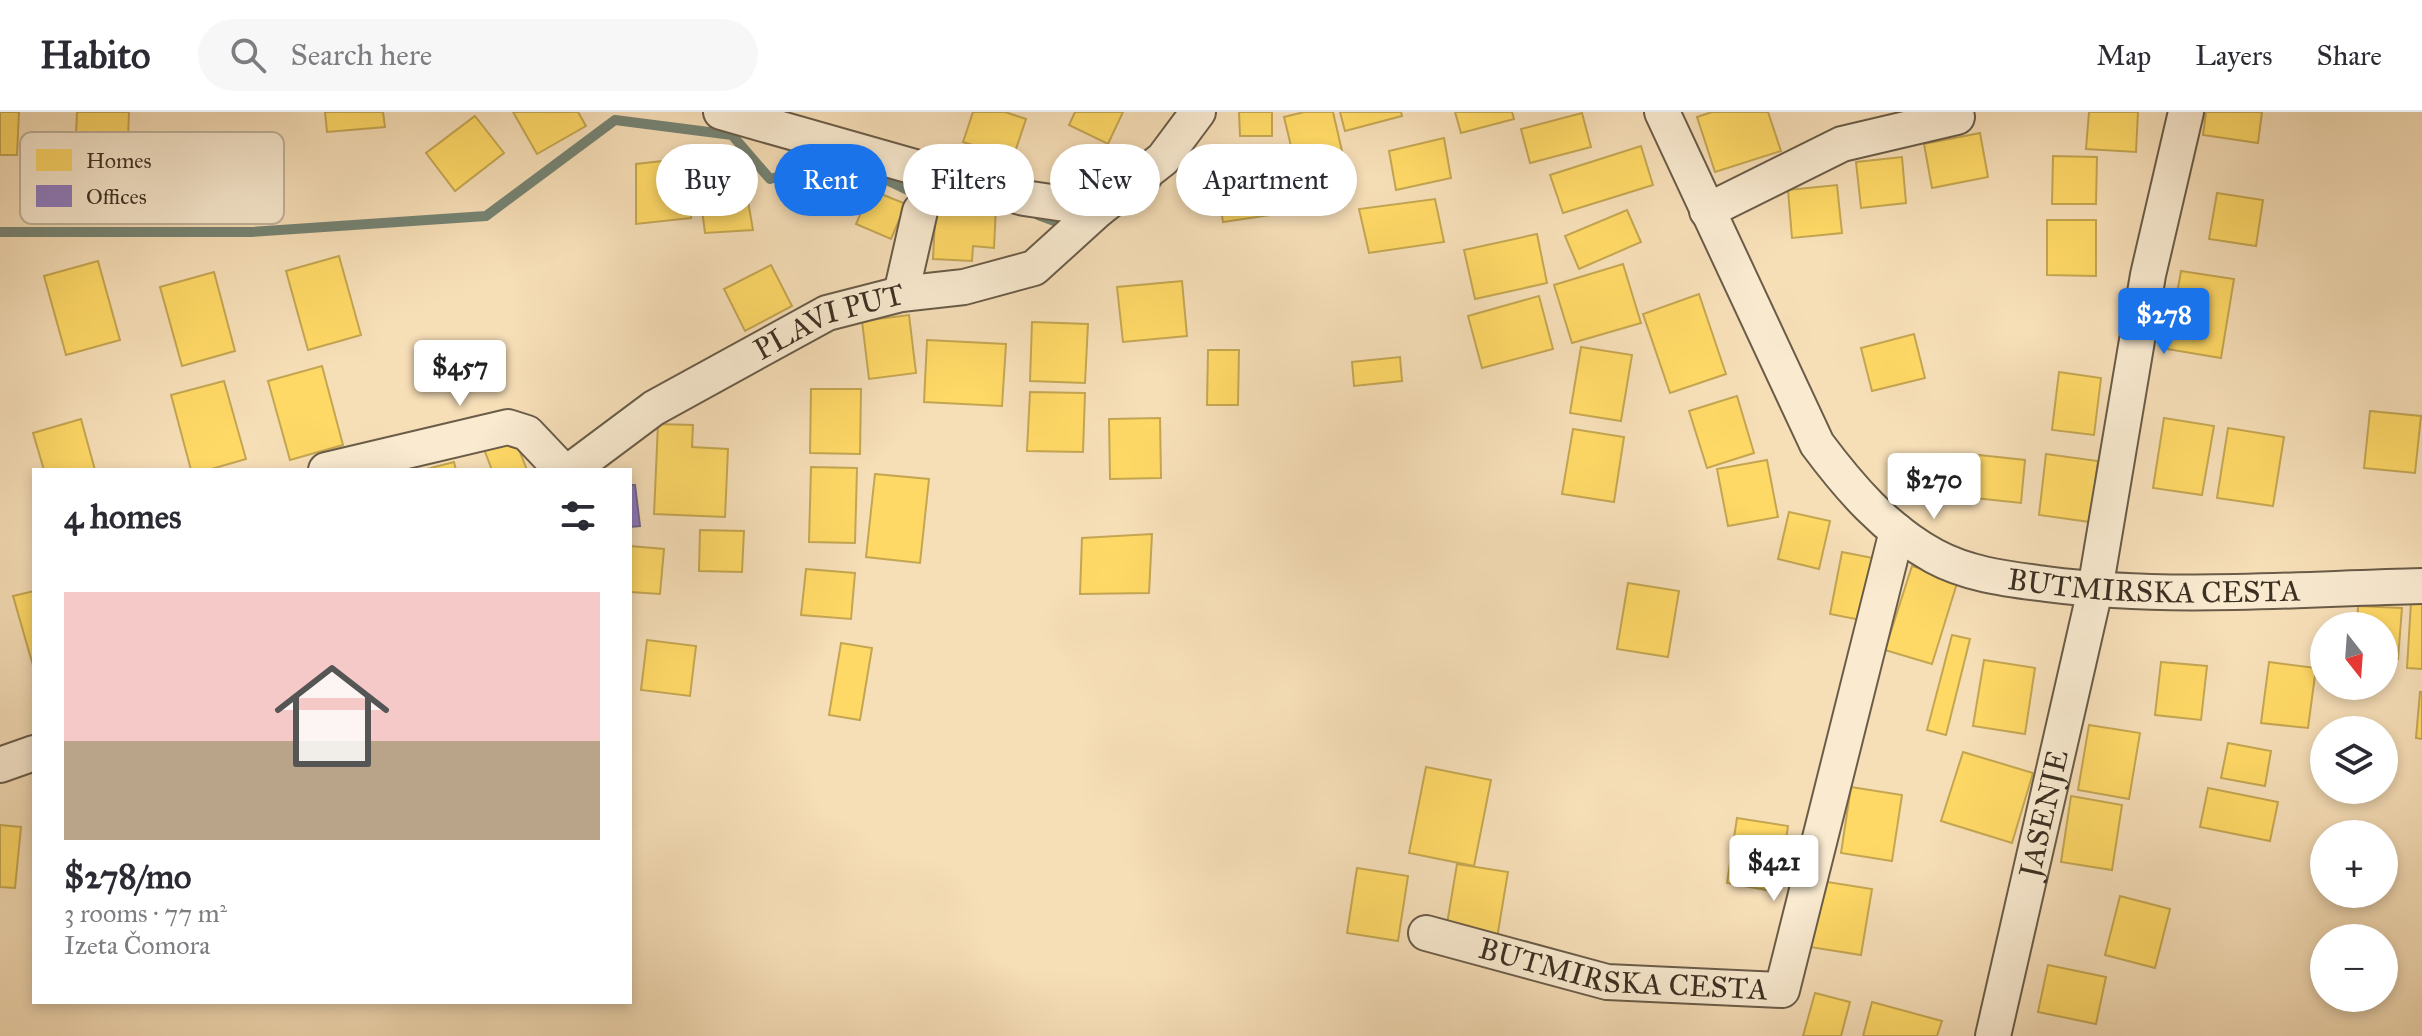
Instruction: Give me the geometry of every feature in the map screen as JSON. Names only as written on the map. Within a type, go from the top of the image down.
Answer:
[{"type":"street","points":[[721,112],[1050,205]]},
{"type":"street","name":"PLAVI PUT","points":[[1160,161],[1198,112]]},
{"type":"street","name":"BUTMIRSKA CESTA","points":[[1662,112],[1817,444],[1847,484],[1897,531],[1935,557],[1985,576],[2144,594],[2422,586]]},
{"type":"street","name":"JASENJE","points":[[1993,1036],[2095,590],[2148,275],[2186,112]]},
{"type":"street","points":[[1707,211],[1842,144],[1957,117]]},
{"type":"street","points":[[901,294],[919,216]]},
{"type":"street","name":"PLAVI PUT","points":[[574,468],[654,408],[827,313],[901,294],[964,287],[1034,268],[1091,216]]},
{"type":"street","points":[[334,468],[508,427],[527,433],[560,468]]},
{"type":"street","name":"BUTMIRSKA CESTA","points":[[1426,933],[1607,982],[1782,990],[1897,531]]},
{"type":"street","points":[[0,765],[32,754]]},
{"type":"building: Homes","points":[[0,112],[19,112],[17,155],[0,155]]},
{"type":"building: Homes","points":[[77,112],[129,112],[128,132],[76,132]]},
{"type":"building: Homes","points":[[325,112],[383,112],[385,127],[327,132]]},
{"type":"building: Homes","points":[[513,112],[578,112],[586,126],[537,154]]},
{"type":"building: Homes","points":[[973,112],[1005,112],[1026,119],[1018,144],[963,142]]},
{"type":"building: Homes","points":[[1075,112],[1123,112],[1108,144],[1069,125]]},
{"type":"building: Homes","points":[[1239,112],[1272,112],[1272,136],[1240,136]]},
{"type":"building: Homes","points":[[1304,112],[1333,112],[1340,144],[1291,144],[1284,117]]},
{"type":"building: Homes","points":[[1340,112],[1401,112],[1402,116],[1345,131]]},
{"type":"building: Homes","points":[[1455,112],[1512,112],[1514,119],[1461,133]]},
{"type":"building: Homes","points":[[1712,112],[1768,112],[1781,151],[1715,172],[1697,117]]},
{"type":"building: Homes","points":[[2089,112],[2138,112],[2136,152],[2086,149]]},
{"type":"building: Homes","points":[[2206,112],[2262,112],[2258,143],[2203,135]]},
{"type":"building: Homes","points":[[1582,113],[1591,147],[1530,163],[1521,129]]},
{"type":"building: Homes","points":[[475,116],[504,153],[455,191],[426,153]]},
{"type":"building: Homes","points":[[1980,133],[1988,177],[1932,188],[1924,144]]},
{"type":"building: Homes","points":[[1444,138],[1451,178],[1396,190],[1389,151]]},
{"type":"building: Homes","points":[[1641,146],[1653,185],[1563,213],[1550,175]]},
{"type":"building: Homes","points":[[2053,156],[2097,157],[2096,204],[2052,204]]},
{"type":"building: Homes","points":[[1902,157],[1906,203],[1861,208],[1856,162]]},
{"type":"building: Homes","points":[[656,162],[656,216],[691,218],[636,224],[636,164]]},
{"type":"building: Homes","points":[[1837,185],[1842,233],[1792,238],[1788,190]]},
{"type":"building: Homes","points":[[2217,193],[2263,200],[2256,246],[2209,239]]},
{"type":"building: Homes","points":[[887,196],[903,203],[903,211],[891,239],[856,224],[860,216],[887,216]]},
{"type":"building: Homes","points":[[1435,199],[1444,242],[1369,253],[1359,209]]},
{"type":"building: Homes","points":[[1627,210],[1641,242],[1579,269],[1565,236]]},
{"type":"building: Homes","points":[[703,216],[751,216],[753,230],[705,233]]},
{"type":"building: Homes","points":[[935,216],[996,216],[994,248],[973,246],[972,261],[933,259]]},
{"type":"building: Homes","points":[[1222,216],[1263,216],[1223,222]]},
{"type":"building: Homes","points":[[2047,220],[2096,220],[2096,276],[2047,275]]},
{"type":"building: Homes","points":[[1537,234],[1547,283],[1475,299],[1464,250]]},
{"type":"building: Homes","points":[[339,256],[361,335],[308,350],[286,271]]},
{"type":"building: Homes","points":[[98,261],[120,340],[66,355],[44,276]]},
{"type":"building: Homes","points":[[1623,264],[1641,323],[1572,343],[1554,285]]},
{"type":"building: Homes","points":[[771,265],[792,306],[745,331],[724,289]]},
{"type":"building: Homes","points":[[2181,271],[2234,279],[2221,358],[2167,349]]},
{"type":"building: Homes","points":[[214,272],[235,351],[182,366],[160,287]]},
{"type":"building: Homes","points":[[1182,281],[1187,336],[1123,342],[1117,287]]},
{"type":"building: Homes","points":[[1699,294],[1726,374],[1670,393],[1643,314]]},
{"type":"building: Homes","points":[[1539,296],[1553,349],[1482,368],[1468,316]]},
{"type":"building: Homes","points":[[909,315],[916,373],[869,379],[862,321]]},
{"type":"building: Homes","points":[[1032,322],[1088,324],[1085,383],[1030,381]]},
{"type":"building: Homes","points":[[1914,334],[1925,378],[1872,391],[1861,348]]},
{"type":"building: Homes","points":[[927,340],[1006,344],[1002,406],[924,402]]},
{"type":"building: Homes","points":[[1581,347],[1632,355],[1621,421],[1570,413]]},
{"type":"building: Homes","points":[[1208,350],[1239,350],[1238,405],[1207,405]]},
{"type":"building: Homes","points":[[1400,357],[1402,381],[1354,386],[1352,362]]},
{"type":"building: Homes","points":[[322,366],[343,445],[290,460],[268,381]]},
{"type":"building: Homes","points":[[2059,372],[2101,378],[2094,435],[2052,430]]},
{"type":"building: Homes","points":[[224,381],[246,459],[215,468],[190,468],[171,395]]},
{"type":"building: Homes","points":[[811,389],[861,389],[860,454],[810,453]]},
{"type":"building: Homes","points":[[1030,392],[1085,393],[1083,452],[1027,451]]},
{"type":"building: Homes","points":[[1737,396],[1754,453],[1707,468],[1689,411]]},
{"type":"building: Homes","points":[[2370,411],[2421,416],[2415,473],[2364,468]]},
{"type":"building: Homes","points":[[1160,418],[1161,478],[1110,479],[1109,419]]},
{"type":"building: Homes","points":[[2164,418],[2214,426],[2202,495],[2153,488]]},
{"type":"building: Homes","points":[[81,419],[94,468],[43,468],[33,433]]},
{"type":"building: Homes","points":[[658,424],[693,425],[692,447],[728,449],[725,517],[654,514]]},
{"type":"building: Homes","points":[[2228,428],[2284,437],[2273,506],[2217,498]]},
{"type":"building: Homes","points":[[1573,429],[1624,437],[1614,502],[1562,494]]},
{"type":"building: Homes","points":[[512,432],[526,468],[491,468],[482,444]]},
{"type":"building: Homes","points":[[2046,454],[2098,461],[2090,522],[2039,515]]},
{"type":"building: Homes","points":[[1979,455],[2025,460],[2021,503],[1975,498]]},
{"type":"building: Homes","points":[[1767,460],[1778,517],[1728,526],[1717,469]]},
{"type":"building: Homes","points":[[454,462],[456,468],[431,468]]},
{"type":"building: Homes","points":[[811,467],[857,468],[855,543],[809,542]]},
{"type":"building: Homes","points":[[875,474],[929,479],[920,563],[866,557]]},
{"type":"building: Homes","points":[[1789,512],[1830,521],[1819,569],[1778,559]]},
{"type":"building: Homes","points":[[700,530],[744,531],[742,572],[699,571]]},
{"type":"building: Homes","points":[[1152,534],[1149,593],[1080,594],[1082,538]]},
{"type":"building: Homes","points":[[632,546],[664,549],[660,594],[632,592]]},
{"type":"building: Homes","points":[[1842,552],[1878,559],[1866,621],[1830,614]]},
{"type":"building: Homes","points":[[1912,566],[1958,580],[1932,664],[1885,650]]},
{"type":"building: Homes","points":[[806,569],[855,573],[851,619],[801,615]]},
{"type":"building: Homes","points":[[1628,583],[1679,591],[1668,657],[1617,649]]},
{"type":"building: Homes","points":[[32,591],[32,662],[13,596]]},
{"type":"building: Homes","points":[[2411,602],[2422,603],[2422,669],[2407,668]]},
{"type":"building: Homes","points":[[2358,606],[2402,608],[2398,659],[2398,612],[2358,612]]},
{"type":"building: Homes","points":[[1952,635],[1970,639],[1946,735],[1927,730]]},
{"type":"building: Homes","points":[[647,640],[696,646],[690,696],[641,690]]},
{"type":"building: Homes","points":[[841,643],[872,648],[860,720],[829,715]]},
{"type":"building: Homes","points":[[1984,660],[2035,668],[2025,734],[1973,726]]},
{"type":"building: Homes","points":[[2161,662],[2207,666],[2201,720],[2155,715]]},
{"type":"building: Homes","points":[[2269,662],[2310,667],[2312,700],[2308,728],[2261,723]]},
{"type":"building: Homes","points":[[2422,692],[2422,739],[2416,738]]},
{"type":"building: Homes","points":[[2089,725],[2140,733],[2129,799],[2078,790]]},
{"type":"building: Homes","points":[[2228,743],[2271,751],[2265,786],[2221,778]]},
{"type":"building: Homes","points":[[1963,752],[2033,773],[2012,843],[1941,821]]},
{"type":"building: Homes","points":[[1426,767],[1491,780],[1474,866],[1409,853]]},
{"type":"building: Homes","points":[[1851,787],[1902,795],[1892,861],[1841,853]]},
{"type":"building: Homes","points":[[2208,788],[2278,802],[2270,841],[2200,827]]},
{"type":"building: Homes","points":[[2071,796],[2122,805],[2112,870],[2061,862]]},
{"type":"building: Homes","points":[[1737,818],[1788,826],[1778,892],[1727,883]]},
{"type":"building: Homes","points":[[0,825],[21,827],[15,888],[0,887]]},
{"type":"building: Homes","points":[[1457,864],[1508,872],[1497,938],[1446,930]]},
{"type":"building: Homes","points":[[1357,868],[1408,876],[1398,941],[1347,933]]},
{"type":"building: Homes","points":[[1821,881],[1872,889],[1861,955],[1810,947]]},
{"type":"building: Homes","points":[[2120,896],[2170,909],[2155,968],[2105,955]]},
{"type":"building: Homes","points":[[2048,965],[2106,977],[2096,1024],[2038,1012]]},
{"type":"building: Homes","points":[[1815,993],[1850,1002],[1841,1036],[1803,1036]]},
{"type":"building: Homes","points":[[1872,1002],[1942,1021],[1937,1036],[1863,1036]]},
{"type":"building: Offices","points":[[632,485],[635,485],[640,526],[632,527]]},
{"type":"waterway","points":[[0,232],[252,232],[486,216],[615,120],[732,135],[770,179],[774,178]]},
{"type":"waterway","points":[[887,180],[903,188]]},
{"type":"waterway","points":[[1038,215],[1071,227]]}]
